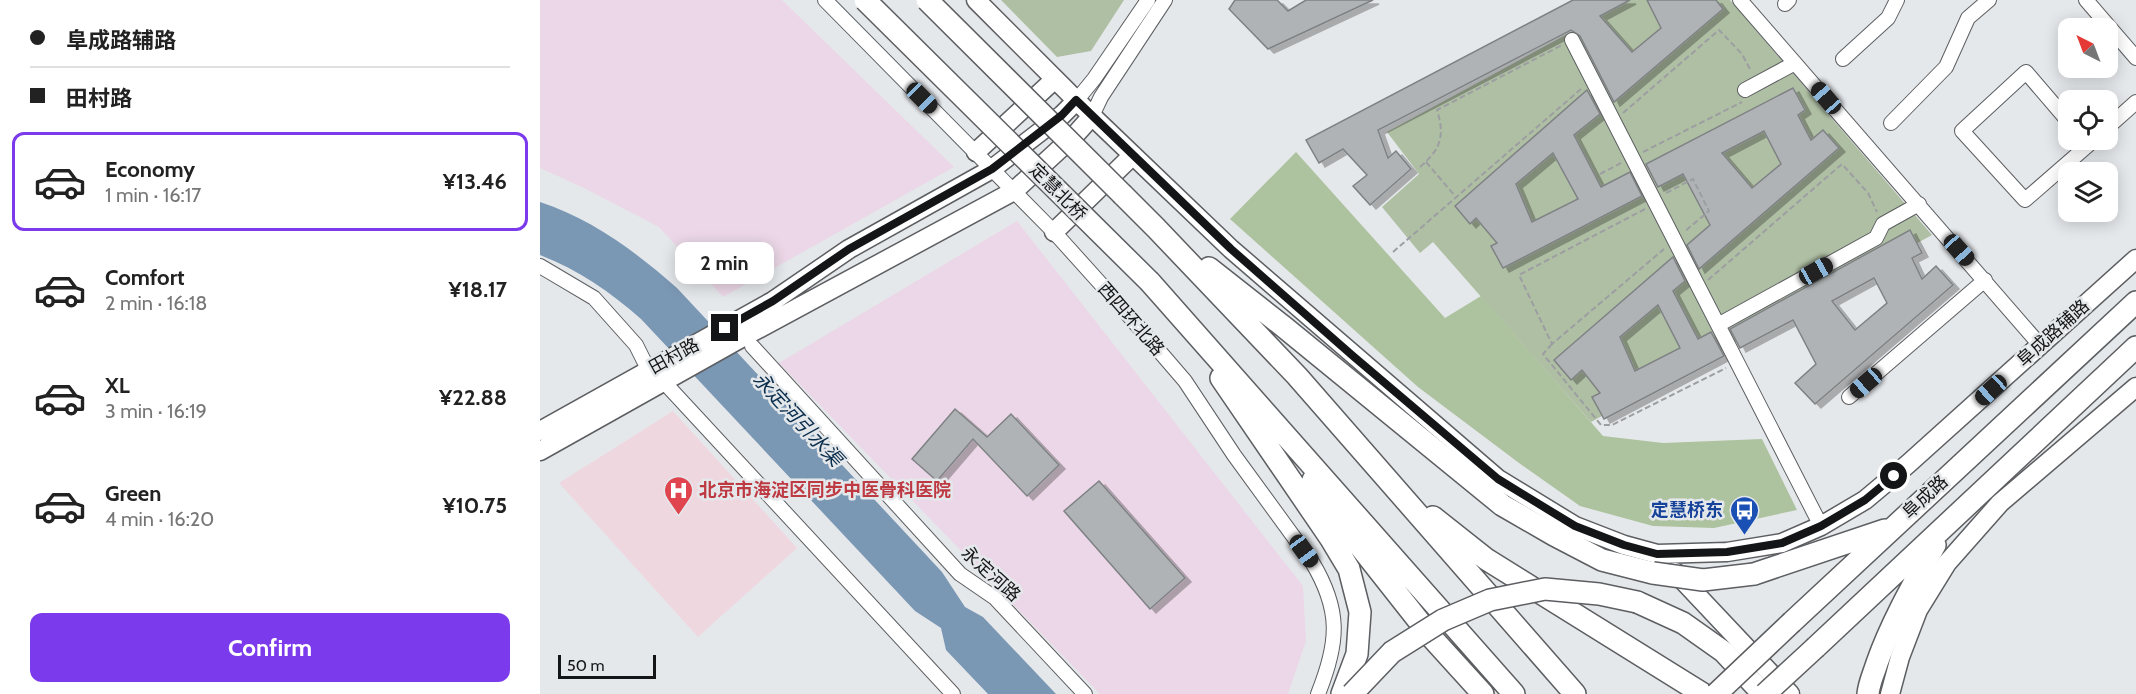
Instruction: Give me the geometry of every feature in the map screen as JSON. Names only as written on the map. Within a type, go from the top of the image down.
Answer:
[{"type":"highway","name":"定慧北桥","points":[[865,0],[1150,282],[1173,309]]},
{"type":"highway","points":[[927,0],[1156,228],[1297,376],[1575,694]]},
{"type":"highway","points":[[1156,228],[1284,327],[1502,505],[1602,560],[1655,564],[1703,580],[1754,574],[1892,528]]},
{"type":"highway","name":"阜成路","points":[[1716,694],[2136,302]]},
{"type":"highway","points":[[1173,309],[1514,694]]},
{"type":"highway","points":[[1173,309],[1331,539],[1349,569],[1360,612],[1357,654],[1342,694]]},
{"type":"highway","name":"阜成路","points":[[1764,694],[1945,528],[2136,347]]},
{"type":"highway","points":[[1281,429],[1332,511],[1434,639],[1483,694]]},
{"type":"highway","points":[[1394,487],[1486,559],[1703,694]]},
{"type":"highway","points":[[1869,690],[1884,644],[1945,528]]},
{"type":"highway","points":[[1352,694],[1392,652],[1443,620],[1490,600],[1545,589],[1599,594],[1637,602],[1683,622],[1724,652],[1764,694]]},
{"type":"main road","points":[[976,0],[1092,116],[1231,249],[1498,479],[1575,526],[1624,545],[1655,564],[1790,694]]},
{"type":"main road","points":[[976,152],[1055,79]]},
{"type":"main road","name":"田村路","points":[[738,338],[773,301],[849,249],[992,169],[1062,115],[1076,100]]},
{"type":"main road","name":"田村路","points":[[540,432],[738,338],[1014,191],[1076,134],[1092,116]]},
{"type":"main road","points":[[1054,232],[1133,155]]},
{"type":"main road","name":"阜成路辅路","points":[[1655,564],[1782,543],[1821,526],[1865,500],[2136,259]]},
{"type":"main road","name":"田村路","points":[[540,451],[661,373]]},
{"type":"main road","points":[[1890,694],[1900,657],[1918,610],[1947,563],[2000,503],[2136,387]]},
{"type":"street","name":"西四环北路","points":[[825,0],[1054,232],[1185,381],[1323,580],[1331,602],[1336,627],[1325,678],[1318,694]]},
{"type":"street","points":[[1076,100],[1094,79],[1148,0]]},
{"type":"street","points":[[1092,116],[1101,97],[1165,0]]},
{"type":"street","points":[[1740,0],[2040,345]]},
{"type":"street","points":[[1843,60],[1888,18],[1897,0]]},
{"type":"street","points":[[1891,123],[1946,67],[1968,18],[1989,0]]},
{"type":"street","points":[[2086,0],[2136,58]]},
{"type":"street","points":[[1572,40],[1821,526]]},
{"type":"street","points":[[1748,92],[1795,63]]},
{"type":"street","points":[[2058,109],[2026,72],[1962,131],[2025,200],[2079,150]]},
{"type":"street","points":[[2118,119],[2136,102]]},
{"type":"street","points":[[1718,325],[1876,238],[1883,224],[1919,204]]},
{"type":"street","points":[[540,266],[594,298],[953,694]]},
{"type":"street","points":[[1849,397],[1985,280]]},
{"type":"street","name":"永定河路","points":[[738,338],[960,574],[995,598],[1085,694]]},
{"type":"path","points":[[1600,174],[1748,92],[1742,54],[1719,30],[1614,121]]},
{"type":"path","points":[[1420,167],[1439,144],[1442,125],[1437,110],[1572,40]]},
{"type":"path","points":[[1393,252],[1592,79]]},
{"type":"path","points":[[1425,162],[1456,197]]},
{"type":"path","points":[[1699,287],[1842,164],[1868,193],[1883,224]]},
{"type":"path","points":[[1552,344],[1519,275],[1693,179],[1709,211],[1542,354],[1601,424],[1612,425],[1738,363]]},
{"type":"shaded area","points":[[540,0],[782,0],[954,167],[723,297],[659,227],[540,168]]},
{"type":"shaded area","points":[[1017,221],[1303,586],[1306,641],[1288,694],[1100,694],[779,363]]},
{"type":"shaded area","name":"北京市海淀区同步中医骨科医院","points":[[673,411],[797,548],[698,637],[559,483]]},
{"type":"green space","points":[[1001,0],[1124,0],[1091,51],[1057,57]]},
{"type":"green space","points":[[1630,0],[1730,0],[1932,235],[1591,422],[1433,242],[1420,253],[1382,207],[1419,174],[1387,132]]},
{"type":"green space","points":[[1296,152],[1445,318],[1481,296],[1603,436],[1663,443],[1762,439],[1797,510],[1714,528],[1653,526],[1580,506],[1519,463],[1418,387],[1230,219]]},
{"type":"water","name":"永定河引水渠","points":[[540,202],[578,218],[613,238],[677,288],[942,572],[965,607],[983,617],[1056,694],[988,694],[946,650],[941,628],[915,611],[641,319],[594,282],[540,255]]},
{"type":"building","points":[[1235,0],[1277,0],[1288,11],[1306,0],[1373,0],[1268,49],[1229,9]]},
{"type":"building","points":[[1573,0],[1630,0],[1600,16],[1632,52],[1661,28],[1647,0],[1716,0],[1723,9],[1614,102],[1580,36],[1571,30],[1378,130],[1388,158],[1396,151],[1411,169],[1370,205],[1353,186],[1367,175],[1343,149],[1319,163],[1306,140]]},
{"type":"building","points":[[1793,88],[1805,110],[1798,115],[1811,140],[1823,130],[1839,148],[1699,269],[1687,245],[1710,225],[1683,174],[1658,187],[1646,164]],"holes":[[[1764,131],[1781,164],[1752,188],[1722,153]]]},
{"type":"building","points":[[1587,90],[1600,114],[1574,135],[1601,187],[1630,172],[1642,196],[1503,268],[1491,246],[1497,243],[1476,218],[1470,224],[1455,206]],"holes":[[[1553,153],[1578,199],[1532,222],[1516,184]]]},
{"type":"building","points":[[1910,230],[1922,253],[1912,258],[1922,279],[1936,266],[1953,285],[1815,404],[1795,383],[1816,364],[1793,320],[1740,348],[1730,329]],"holes":[[[1874,278],[1887,303],[1855,330],[1832,301]]]},
{"type":"building","points":[[1673,257],[1685,281],[1673,291],[1698,339],[1711,332],[1724,356],[1604,419],[1592,397],[1600,393],[1582,370],[1571,380],[1554,360]],"holes":[[[1658,305],[1680,348],[1635,371],[1620,337]]]},
{"type":"building","points":[[955,409],[987,437],[1011,414],[1059,465],[1027,496],[973,439],[937,481],[912,459]]},
{"type":"building","points":[[1099,481],[1185,578],[1150,609],[1064,511]]},
{"type":"place","name":"北京市海淀区同步中医骨科医院","points":[[678,516]]},
{"type":"place","name":"定慧桥东","points":[[1744,536]]},
{"type":"route","points":[[725,328],[773,301],[849,249],[992,169],[1062,115],[1076,100],[1231,249],[1353,356],[1498,479],[1575,526],[1624,545],[1657,554],[1727,552],[1782,543],[1821,526],[1865,500],[1894,476]]}]
